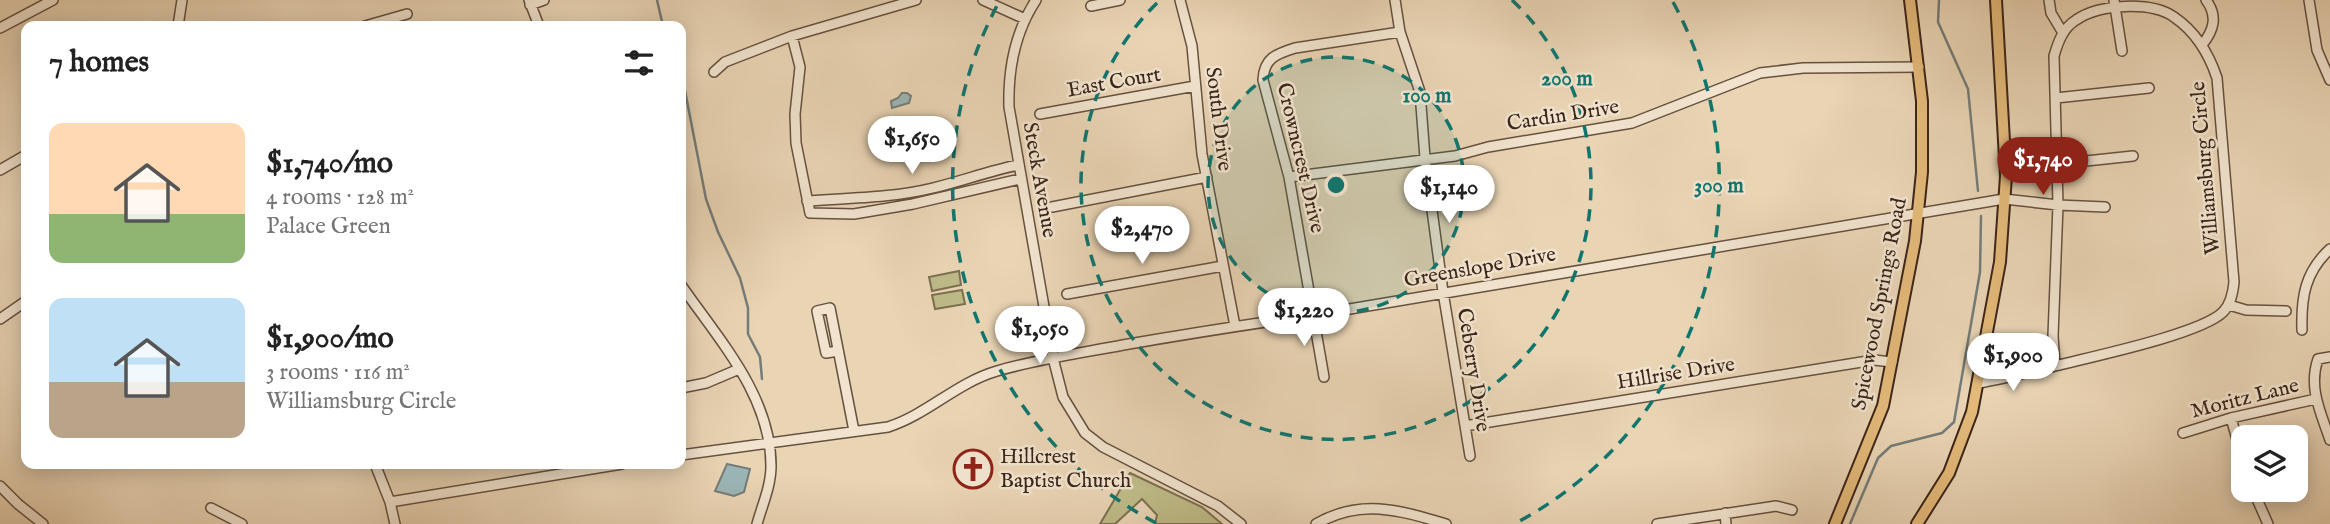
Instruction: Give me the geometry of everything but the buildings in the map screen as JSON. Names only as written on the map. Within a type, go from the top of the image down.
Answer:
[{"type":"main road","name":"Spicewood Springs Road","points":[[1835,524],[1883,406],[1919,214],[1923,134],[1919,67],[1910,0]]},
{"type":"main road","points":[[1917,524],[1949,473],[1963,442],[1979,383],[2000,262],[2006,151],[1996,0]]},
{"type":"street","points":[[0,28],[53,0]]},
{"type":"street","points":[[179,21],[183,0]]},
{"type":"street","points":[[536,21],[529,2],[544,0]]},
{"type":"street","points":[[714,72],[725,62],[792,36],[916,0]]},
{"type":"street","points":[[983,0],[1026,19]]},
{"type":"street","name":"Steck Avenue","points":[[1036,0],[1013,55],[1009,107],[1053,358],[1063,397],[1084,433],[1103,447],[1218,506],[1241,524]]},
{"type":"street","points":[[1091,6],[1120,0]]},
{"type":"street","name":"South Drive","points":[[1180,0],[1192,46],[1202,154],[1235,326]]},
{"type":"street","name":"Ceberry Drive","points":[[1395,0],[1399,32],[1420,92],[1425,159],[1443,292],[1470,456]]},
{"type":"street","points":[[2049,0],[2051,13],[2063,33],[2054,56],[2059,205],[2053,336],[2055,366]]},
{"type":"street","points":[[2202,46],[2212,33],[2214,21],[2206,0]]},
{"type":"street","points":[[2309,0],[2317,50],[2330,80]]},
{"type":"street","points":[[2115,4],[2122,51]]},
{"type":"street","name":"Williamsburg Circle","points":[[2063,33],[2078,18],[2115,4],[2163,6],[2202,46],[2217,78],[2234,282],[2229,305]]},
{"type":"street","points":[[382,21],[407,14]]},
{"type":"street","name":"Crowncrest Drive","points":[[1324,377],[1289,177],[1263,80],[1264,68],[1269,60],[1294,48],[1399,32]]},
{"type":"street","points":[[792,36],[800,67],[795,114],[796,143],[810,213],[854,215],[1020,179]]},
{"type":"street","name":"Cardin Drive","points":[[1289,177],[1455,156],[1488,146],[1632,122],[1760,73],[1803,68],[1919,67]]},
{"type":"street","name":"East Court","points":[[1041,114],[1195,86]]},
{"type":"street","points":[[2056,98],[2149,88]]},
{"type":"street","points":[[2058,164],[2133,156]]},
{"type":"street","points":[[0,170],[21,158]]},
{"type":"street","points":[[807,201],[880,196],[933,188],[980,173],[1018,165]]},
{"type":"street","points":[[1052,207],[1207,177]]},
{"type":"street","name":"Greenslope Drive","points":[[686,454],[888,427],[905,421],[965,383],[996,371],[1053,358],[1235,326],[1314,315],[2004,198],[2105,207]]},
{"type":"street","points":[[2302,330],[2302,304],[2307,279],[2317,262],[2330,249]]},
{"type":"street","points":[[1067,294],[1223,266]]},
{"type":"street","points":[[686,292],[739,369],[761,408],[771,468],[757,524]]},
{"type":"street","points":[[0,319],[21,304]]},
{"type":"street","points":[[1979,383],[2009,379],[2206,323],[2229,305],[2246,310],[2286,311]]},
{"type":"street","points":[[838,351],[826,353],[817,311],[830,308],[854,431]]},
{"type":"street","points":[[2330,357],[2318,359],[2313,379],[2316,399],[2330,440]]},
{"type":"street","name":"Hillrise Drive","points":[[1465,426],[1874,360],[1892,362]]},
{"type":"street","points":[[1981,371],[2010,367],[2038,370]]},
{"type":"street","points":[[686,387],[706,383],[739,369]]},
{"type":"street","name":"Moritz Lane","points":[[2183,433],[2231,418],[2316,399]]},
{"type":"street","points":[[2231,418],[2233,425]]},
{"type":"street","points":[[377,469],[390,502],[395,524]]},
{"type":"street","points":[[390,502],[591,469]]},
{"type":"street","points":[[0,486],[43,524]]},
{"type":"street","points":[[2258,502],[2268,524]]},
{"type":"street","points":[[1657,524],[1776,506],[1792,510]]},
{"type":"street","points":[[211,508],[242,524]]},
{"type":"street","points":[[1316,524],[1332,515],[1371,508],[1397,510],[1446,524]]},
{"type":"street","points":[[1725,513],[1727,524]]},
{"type":"shaded area","points":[[959,271],[961,285],[932,291],[929,277]]},
{"type":"shaded area","points":[[962,290],[965,304],[935,309],[932,295]]},
{"type":"shaded area","points":[[1130,473],[1202,507],[1222,524],[1155,524],[1157,515],[1142,499],[1115,524],[1100,524]]},
{"type":"water","points":[[902,93],[911,96],[909,103],[892,108],[891,101]]},
{"type":"water","points":[[727,464],[750,469],[744,492],[734,496],[715,491]]},
{"type":"waterway","points":[[657,0],[662,21]]},
{"type":"waterway","points":[[1939,0],[1938,22],[1968,89],[1978,191]]},
{"type":"waterway","points":[[686,96],[706,199],[740,278],[748,308],[748,334],[760,357],[762,379]]},
{"type":"waterway","points":[[1850,524],[1878,458],[1891,446],[1942,433],[1954,422],[1980,272],[1981,216]]},
{"type":"place","name":"Hillcrest Baptist Church","points":[[973,469]]}]
